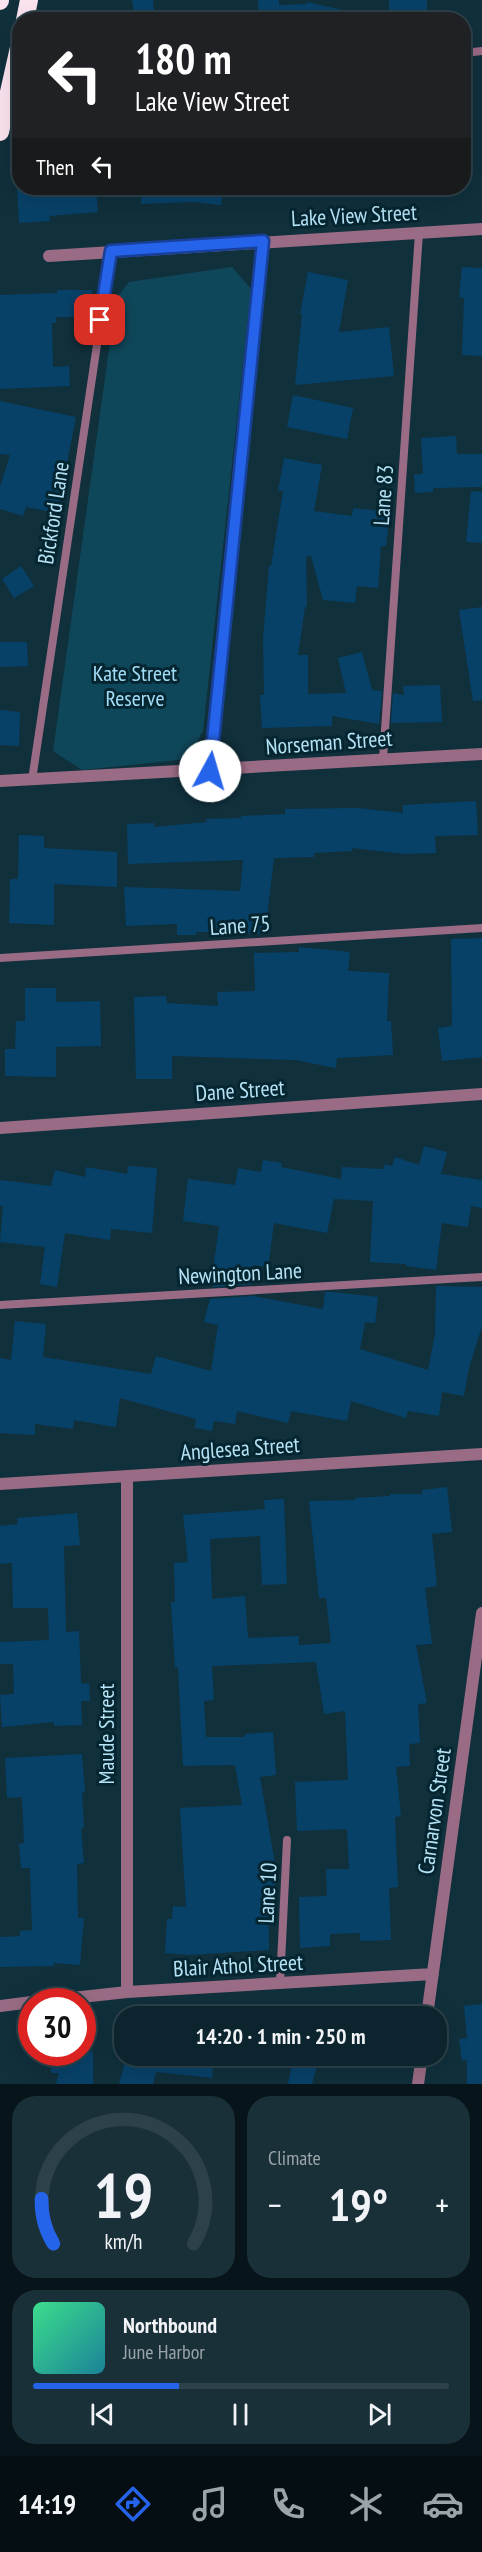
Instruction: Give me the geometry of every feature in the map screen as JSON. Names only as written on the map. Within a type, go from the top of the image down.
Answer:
[{"type":"highway","points":[[0,132],[12,93]]},
{"type":"street","name":"Lake View Street","points":[[49,256],[482,229]]},
{"type":"street","points":[[210,771],[263,241]]},
{"type":"street","name":"Norseman Street","points":[[0,781],[482,754]]},
{"type":"street","name":"Dane Street","points":[[0,1128],[482,1094]]},
{"type":"street","name":"Anglesea Street","points":[[0,1485],[482,1454]]},
{"type":"street","name":"Maude Street","points":[[127,1476],[127,1992]]},
{"type":"street","name":"Carnarvon Street","points":[[428,2006],[482,1612]]},
{"type":"street","name":"Blair Athol Street","points":[[96,1995],[433,1974]]},
{"type":"street","points":[[0,2006],[18,2004]]},
{"type":"street","points":[[418,2084],[420,2066]]},
{"type":"lane","name":"Lane 83","points":[[382,759],[419,233]]},
{"type":"lane","name":"Bickford Lane","points":[[32,780],[111,251]]},
{"type":"lane","name":"Lane 75","points":[[0,958],[482,928]]},
{"type":"lane","name":"Newington Lane","points":[[0,1305],[482,1277]]},
{"type":"lane","name":"Lane 10","points":[[280,1983],[287,1840]]},
{"type":"green space","name":"Kate Street Reserve","points":[[232,267],[251,289],[203,731],[188,759],[82,770],[53,751],[116,299],[129,282]]},
{"type":"building","points":[[132,0],[153,0],[154,12],[134,12]]},
{"type":"building","points":[[258,0],[279,0],[279,5],[307,4],[307,2],[352,12],[259,12]]},
{"type":"building","points":[[389,0],[427,0],[427,12],[389,12]]},
{"type":"building","points":[[17,195],[97,195],[98,212],[49,216],[50,221],[19,223]]},
{"type":"building","points":[[141,195],[222,195],[221,205],[194,202],[141,204]]},
{"type":"building","points":[[462,267],[482,268],[482,356],[462,355],[464,298],[459,297]]},
{"type":"building","points":[[308,272],[348,280],[339,332],[389,327],[394,376],[295,385],[302,314],[300,314]]},
{"type":"building","points":[[57,290],[92,290],[92,317],[56,317],[56,323],[52,323],[53,367],[69,366],[70,386],[0,389],[0,295],[57,293]]},
{"type":"building","points":[[293,395],[353,408],[347,439],[287,427]]},
{"type":"building","points":[[0,401],[76,417],[57,513],[26,507],[23,516],[0,509],[0,487],[10,455],[0,454]]},
{"type":"building","points":[[456,436],[457,454],[482,454],[482,487],[433,488],[433,492],[415,493],[414,474],[423,474],[421,438]]},
{"type":"building","points":[[284,458],[322,465],[314,511],[352,516],[353,508],[390,512],[386,546],[381,546],[378,588],[357,586],[355,603],[323,600],[311,556],[306,556],[307,607],[305,607],[298,655],[308,655],[308,694],[346,693],[338,658],[362,652],[372,690],[382,691],[379,724],[332,716],[332,726],[262,728],[260,695],[264,695],[263,638],[269,566],[271,566],[283,491],[278,491]]},
{"type":"building","points":[[471,491],[482,492],[482,543],[466,542]]},
{"type":"building","points":[[21,566],[34,586],[14,598],[2,579]]},
{"type":"building","points":[[482,607],[482,700],[473,701],[459,610]]},
{"type":"building","points":[[0,642],[27,642],[28,666],[0,667]]},
{"type":"building","points":[[440,685],[442,722],[391,723],[393,693],[404,695],[403,686]]},
{"type":"building","points":[[0,710],[20,712],[19,746],[0,745]]},
{"type":"building","points":[[476,801],[478,835],[435,836],[436,853],[405,854],[352,848],[352,851],[314,853],[314,857],[274,858],[265,934],[196,932],[196,935],[177,935],[177,924],[126,926],[124,887],[240,891],[243,860],[128,864],[127,824],[154,823],[154,827],[207,822],[206,819],[285,814],[285,809],[358,808],[403,813],[403,805]]},
{"type":"building","points":[[19,835],[44,836],[44,848],[117,852],[117,887],[54,884],[54,925],[9,923],[10,879],[18,879]]},
{"type":"building","points":[[482,938],[482,1057],[442,1061],[438,1028],[452,1026],[451,939]]},
{"type":"building","points":[[299,947],[350,952],[348,971],[389,973],[387,1021],[391,1021],[393,1055],[337,1058],[336,1068],[295,1060],[172,1056],[172,1079],[136,1079],[134,997],[166,996],[167,1003],[218,1006],[217,992],[255,991],[254,953],[299,952]]},
{"type":"building","points":[[25,988],[56,988],[56,1002],[100,1001],[101,1046],[56,1047],[56,1077],[5,1076],[5,1049],[15,1049],[16,1021],[25,1021]]},
{"type":"building","points":[[424,1146],[447,1152],[441,1174],[482,1180],[482,1208],[471,1206],[468,1227],[442,1223],[436,1270],[406,1266],[406,1264],[370,1262],[373,1201],[334,1199],[327,1233],[274,1223],[268,1267],[253,1265],[251,1284],[213,1287],[216,1278],[212,1277],[219,1226],[183,1221],[188,1179],[235,1185],[238,1168],[261,1172],[263,1160],[282,1163],[281,1167],[341,1179],[342,1167],[383,1169],[385,1164],[392,1166],[395,1157],[419,1165]]},
{"type":"building","points":[[128,1166],[157,1168],[152,1233],[111,1229],[110,1240],[65,1233],[57,1287],[40,1284],[45,1247],[0,1242],[3,1206],[0,1206],[0,1180],[51,1186],[55,1170],[85,1177],[86,1167],[127,1174]]},
{"type":"building","points":[[436,1286],[482,1287],[482,1326],[469,1368],[464,1396],[442,1392],[439,1416],[408,1411],[406,1418],[351,1401],[347,1421],[291,1411],[288,1423],[237,1411],[235,1424],[214,1421],[212,1431],[195,1428],[196,1419],[120,1398],[116,1427],[74,1420],[73,1429],[35,1424],[35,1435],[0,1433],[0,1358],[11,1360],[15,1321],[46,1324],[43,1357],[151,1374],[156,1356],[211,1371],[218,1325],[204,1322],[210,1299],[253,1296],[323,1309],[325,1292],[378,1297],[375,1323],[365,1322],[360,1349],[428,1370],[435,1334]]},
{"type":"building","points":[[447,1487],[452,1532],[432,1534],[437,1586],[425,1588],[432,1644],[416,1645],[427,1703],[418,1704],[420,1743],[409,1744],[410,1766],[396,1767],[401,1816],[395,1817],[398,1887],[389,1888],[391,1940],[360,1941],[360,1933],[330,1934],[330,1946],[300,1948],[299,1897],[327,1896],[326,1869],[349,1869],[347,1829],[297,1831],[295,1782],[348,1780],[345,1711],[324,1714],[316,1662],[212,1666],[214,1700],[204,1701],[206,1737],[245,1737],[245,1734],[273,1732],[276,1775],[260,1777],[275,1864],[275,1895],[268,1895],[269,1950],[189,1955],[165,1953],[167,1919],[172,1919],[173,1906],[186,1907],[180,1808],[242,1805],[235,1765],[183,1766],[178,1667],[175,1667],[171,1602],[175,1602],[174,1563],[188,1562],[183,1515],[265,1509],[264,1500],[284,1499],[287,1584],[262,1585],[260,1536],[210,1539],[212,1599],[245,1596],[248,1638],[299,1636],[299,1645],[331,1643],[326,1598],[319,1598],[309,1501],[355,1500],[355,1498],[390,1496],[390,1494],[422,1494],[422,1490]]},
{"type":"building","points":[[77,1513],[80,1545],[64,1546],[66,1632],[79,1631],[81,1684],[89,1683],[90,1701],[81,1701],[82,1725],[54,1726],[54,1722],[2,1727],[0,1695],[14,1694],[13,1664],[0,1664],[0,1642],[49,1640],[48,1608],[13,1608],[12,1563],[0,1564],[0,1526],[18,1524],[17,1518]]},
{"type":"building","points":[[82,1754],[85,1792],[82,1793],[84,1828],[81,1829],[84,1863],[77,1864],[78,1918],[84,1918],[80,1965],[54,1963],[54,1966],[0,1967],[0,1937],[20,1936],[20,1931],[32,1930],[30,1868],[21,1868],[19,1844],[24,1843],[22,1797],[7,1798],[5,1758]]},
{"type":"building","points":[[482,2004],[482,2084],[467,2084],[467,2060],[462,2061],[459,2039],[467,2038],[464,2006]]},
{"type":"building","points":[[51,2066],[93,2066],[93,2084],[56,2084],[59,2073],[51,2073]]},
{"type":"building","points":[[124,2066],[213,2066],[212,2078],[156,2072],[153,2084],[119,2084]]},
{"type":"building","points":[[292,2066],[317,2066],[312,2084],[288,2084]]},
{"type":"route","points":[[100,320],[111,251],[263,241],[210,771]]}]
